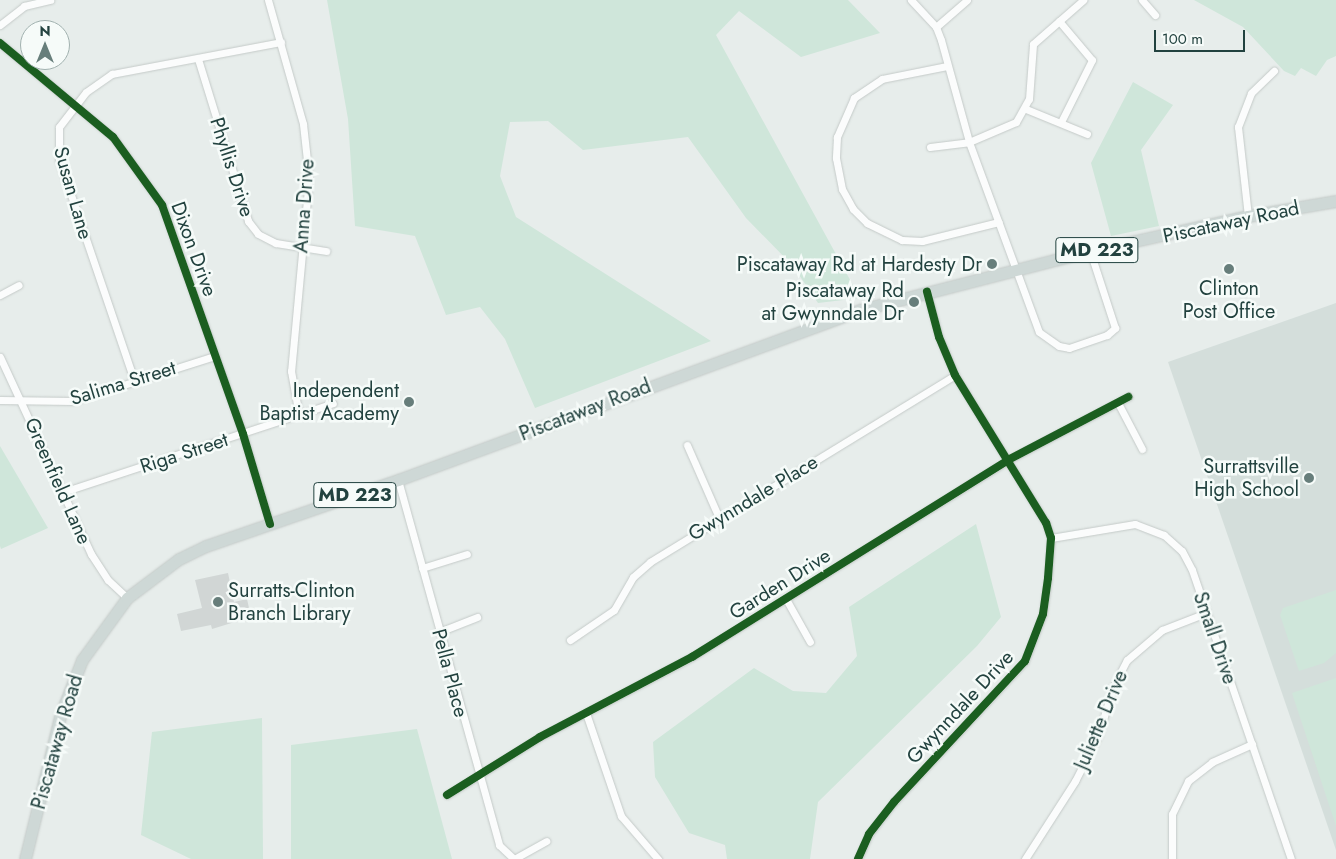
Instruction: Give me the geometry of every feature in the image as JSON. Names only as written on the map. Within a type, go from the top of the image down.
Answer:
[{"type":"main road","name":"Piscataway Road","points":[[25,859],[72,682],[90,644],[127,598],[179,559],[270,524],[398,480],[810,326],[927,292],[1090,251],[1248,216],[1336,201]]},
{"type":"street","points":[[0,25],[18,8],[50,0]]},
{"type":"street","name":"Anna Drive","points":[[268,0],[281,42],[307,150],[310,178],[301,249],[291,371],[299,415]]},
{"type":"street","points":[[911,0],[936,27],[969,142],[1039,332],[1059,346],[1069,348],[1107,335],[1115,328],[1090,251]]},
{"type":"street","points":[[936,27],[967,0]]},
{"type":"street","points":[[930,147],[969,142],[1011,125],[1026,109],[1030,51],[1059,21],[1083,0]]},
{"type":"street","points":[[1142,0],[1155,15]]},
{"type":"street","points":[[1059,21],[1092,60],[1060,122]]},
{"type":"street","name":"Susan Lane","points":[[134,380],[59,160],[57,134],[76,104],[95,83],[112,74],[281,42]]},
{"type":"street","name":"Dixon Drive","points":[[0,43],[76,104],[123,148],[162,205],[243,434],[270,524]]},
{"type":"street","name":"Phyllis Drive","points":[[198,59],[248,222],[268,240],[301,249],[326,251]]},
{"type":"street","points":[[947,66],[882,79],[854,98],[837,136],[836,158],[842,188],[853,209],[866,223],[902,240],[922,241],[999,222]]},
{"type":"street","points":[[1248,216],[1238,127],[1251,93],[1274,71]]},
{"type":"street","points":[[1026,109],[1087,134]]},
{"type":"street","points":[[0,295],[19,285]]},
{"type":"street","points":[[927,292],[939,337],[955,375],[1008,460],[1051,538]]},
{"type":"street","name":"Salima Street","points":[[0,400],[73,402],[134,380],[215,356]]},
{"type":"street","name":"Greenfield Lane","points":[[0,357],[23,401],[97,564],[127,598]]},
{"type":"street","name":"Gwynndale Place","points":[[570,640],[614,610],[639,571],[719,518],[955,375]]},
{"type":"street","name":"Garden Drive","points":[[447,795],[552,730],[587,716],[786,599],[1008,460],[1128,397]]},
{"type":"street","name":"Riga Street","points":[[63,492],[334,403]]},
{"type":"street","points":[[1118,403],[1142,449]]},
{"type":"street","points":[[687,445],[719,518]]},
{"type":"street","name":"Pella Place","points":[[398,480],[477,776],[499,845],[514,859]]},
{"type":"street","name":"Small Drive","points":[[1051,538],[1126,524],[1158,531],[1176,544],[1188,560],[1291,859]]},
{"type":"street","name":"Gwynndale Drive","points":[[858,859],[869,834],[894,802],[1031,652],[1043,614],[1051,538]]},
{"type":"street","points":[[422,568],[467,554]]},
{"type":"street","points":[[786,599],[810,642]]},
{"type":"street","name":"Juliette Drive","points":[[1026,859],[1075,782],[1127,660],[1157,633],[1206,613]]},
{"type":"street","points":[[439,632],[477,618]]},
{"type":"street","points":[[587,716],[621,816],[658,859]]},
{"type":"street","points":[[1172,859],[1172,814],[1188,781],[1212,762],[1252,744]]},
{"type":"street","points":[[514,859],[546,841]]},
{"type":"shaded area","points":[[1336,303],[1336,850],[1168,362]]},
{"type":"green space","points":[[327,0],[848,0],[880,33],[801,57],[739,11],[716,35],[860,298],[818,303],[793,266],[746,218],[688,137],[583,150],[548,121],[510,122],[500,176],[516,217],[711,341],[535,408],[505,339],[480,307],[446,315],[415,236],[355,226],[348,119]]},
{"type":"green space","points":[[1194,0],[1336,0],[1336,56],[1327,60],[1316,76],[1301,68],[1295,76],[1284,71],[1243,27]]},
{"type":"green space","points":[[1133,82],[1173,105],[1141,150],[1159,226],[1111,236],[1091,163]]},
{"type":"green space","points":[[0,446],[48,528],[1,549],[0,546]]},
{"type":"green space","points":[[976,524],[1001,617],[977,646],[818,802],[810,859],[727,859],[725,845],[689,833],[655,777],[653,742],[754,668],[793,691],[826,693],[857,656],[849,607]]},
{"type":"green space","points":[[1336,590],[1336,653],[1324,663],[1299,671],[1280,615],[1283,608]]},
{"type":"green space","points":[[1336,678],[1336,826],[1292,693]]},
{"type":"green space","points":[[262,718],[263,859],[191,859],[141,835],[152,732]]},
{"type":"green space","points":[[417,729],[452,859],[291,859],[291,745]]},
{"type":"building","name":"Surratts-Clinton Branch Library","points":[[228,573],[234,602],[247,599],[251,617],[212,629],[211,625],[181,631],[177,614],[202,608],[195,580]]},
{"type":"cycle path","points":[[0,43],[113,137],[162,205],[243,434],[270,524]]},
{"type":"cycle path","points":[[858,859],[869,834],[894,802],[1025,661],[1043,614],[1048,578],[1051,538],[1046,523],[955,375],[939,337],[927,292]]},
{"type":"cycle path","points":[[447,795],[540,737],[692,657],[1008,460],[1128,397]]},
{"type":"place","name":"Piscataway Rd at Hardesty Dr","points":[[992,264]]},
{"type":"place","name":"Clinton Post Office","points":[[1229,269]]},
{"type":"place","name":"Piscataway Rd at Gwynndale Dr","points":[[914,302]]},
{"type":"place","name":"Independent Baptist Academy","points":[[409,402]]},
{"type":"place","name":"Surrattsville High School","points":[[1309,478]]},
{"type":"place","name":"Surratts-Clinton Branch Library","points":[[218,602]]}]
